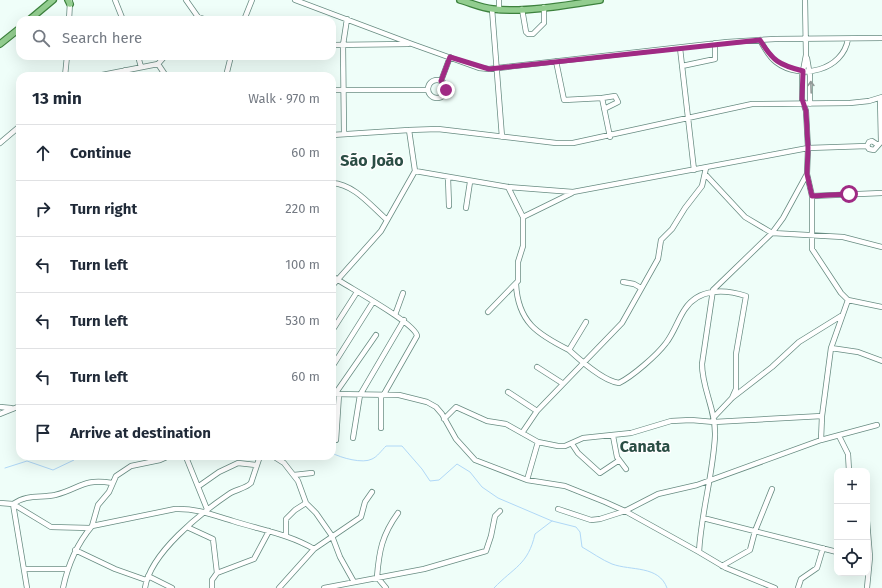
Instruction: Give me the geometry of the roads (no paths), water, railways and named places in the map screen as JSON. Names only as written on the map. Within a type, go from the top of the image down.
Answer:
[{"type":"main road","points":[[35,16],[53,0]]},
{"type":"main road","points":[[460,0],[499,10],[544,7],[600,0]]},
{"type":"main road","points":[[0,44],[16,32]]},
{"type":"main road","points":[[0,36],[9,38]]},
{"type":"street","points":[[115,0],[122,16]]},
{"type":"street","points":[[186,0],[195,16]]},
{"type":"street","points":[[246,16],[252,0]]},
{"type":"street","points":[[295,0],[479,68],[496,68],[715,43],[806,38],[882,38]]},
{"type":"street","points":[[499,0],[499,10]]},
{"type":"street","points":[[806,0],[806,55],[809,71],[810,103],[806,111]]},
{"type":"street","points":[[69,16],[70,1]]},
{"type":"street","points":[[522,9],[526,32],[528,34],[533,34],[541,28],[544,23],[544,7]]},
{"type":"street","points":[[492,9],[502,137]]},
{"type":"street","points":[[344,134],[345,90],[343,45],[347,19]]},
{"type":"street","points":[[760,40],[776,62],[784,67],[809,71],[825,68],[834,63],[846,48],[848,39]]},
{"type":"street","points":[[682,66],[715,59],[715,43]]},
{"type":"street","points":[[336,45],[412,44]]},
{"type":"street","points":[[680,48],[694,170]]},
{"type":"street","points":[[806,55],[803,71],[803,103],[806,111],[808,148],[807,174],[812,196],[812,249],[841,294],[848,300],[882,307]]},
{"type":"street","points":[[441,81],[450,57]]},
{"type":"street","points":[[65,72],[67,60]]},
{"type":"street","points":[[139,60],[141,67]]},
{"type":"street","points":[[116,72],[158,64],[162,60]]},
{"type":"street","points":[[227,72],[230,60]]},
{"type":"street","points":[[556,61],[564,100],[615,96],[618,102],[604,109]]},
{"type":"street","points":[[158,64],[163,72]]},
{"type":"street","points":[[428,90],[428,87],[433,81],[441,81]]},
{"type":"street","points":[[428,90],[433,97],[439,98],[443,95],[446,88],[441,81]]},
{"type":"street","points":[[336,90],[428,90]]},
{"type":"street","points":[[602,98],[610,137]]},
{"type":"street","points":[[336,135],[438,129],[556,144],[589,141],[610,137],[752,104],[850,103],[881,98],[881,142],[874,150],[869,149],[867,146],[808,148],[573,192],[508,187],[470,182],[415,171]]},
{"type":"street","points":[[0,143],[16,129]]},
{"type":"street","points":[[381,428],[383,395],[417,336],[414,328],[404,320],[337,280],[381,231],[415,171],[409,130]]},
{"type":"street","points":[[522,433],[537,411],[562,383],[584,364],[622,323],[658,259],[661,240],[672,229],[685,208],[697,193],[706,168]]},
{"type":"street","points":[[705,174],[745,217],[772,233],[843,237],[882,246]]},
{"type":"street","points":[[516,284],[518,304],[530,326],[544,337],[569,350],[584,364],[616,382],[623,381],[666,344],[690,304],[700,296],[714,290],[772,233],[783,218],[807,174]]},
{"type":"street","points":[[448,178],[449,206]]},
{"type":"street","points":[[466,208],[470,182]]},
{"type":"street","points":[[336,184],[344,185],[355,191],[387,220]]},
{"type":"street","points":[[488,312],[518,281],[518,262],[523,246],[523,217],[508,187]]},
{"type":"street","points":[[523,217],[573,192]]},
{"type":"street","points":[[812,196],[882,193]]},
{"type":"street","points":[[623,282],[634,284],[641,288]]},
{"type":"street","points":[[714,290],[746,296],[736,354],[736,389],[732,398]]},
{"type":"street","points":[[699,552],[703,518],[710,481],[714,419],[702,374],[703,352],[714,290]]},
{"type":"street","points":[[336,325],[357,292]]},
{"type":"street","points":[[395,315],[403,293]]},
{"type":"street","points":[[821,440],[822,416],[831,348],[841,316],[848,300]]},
{"type":"street","points":[[336,362],[373,302]]},
{"type":"street","points":[[714,419],[732,398],[772,367],[799,342],[841,316]]},
{"type":"street","points":[[353,438],[360,395],[404,320]]},
{"type":"street","points":[[569,350],[586,322]]},
{"type":"street","points":[[336,393],[376,335]]},
{"type":"street","points":[[831,348],[858,352],[882,361]]},
{"type":"street","points":[[537,367],[562,383]]},
{"type":"street","points":[[508,392],[537,411]]},
{"type":"street","points":[[336,394],[409,396],[427,402],[436,407],[456,439],[474,460],[527,480],[570,488],[625,511],[722,566],[775,588]]},
{"type":"street","points":[[0,407],[13,408]]},
{"type":"street","points":[[0,414],[16,407]]},
{"type":"street","points":[[444,419],[456,407],[481,419],[506,424],[538,442],[558,446],[572,444],[583,438],[613,436],[671,421],[822,416]]},
{"type":"street","points":[[558,509],[596,520],[625,511],[658,494],[710,481],[821,440],[877,426]]},
{"type":"street","points":[[613,436],[618,461],[626,469]]},
{"type":"street","points":[[839,436],[848,454],[848,468]]},
{"type":"street","points":[[527,480],[538,442]]},
{"type":"street","points":[[572,444],[578,453],[600,473],[618,461]]},
{"type":"street","points":[[63,588],[67,569],[75,550],[91,527],[98,505],[109,492],[116,476],[131,466],[160,460]]},
{"type":"street","points":[[187,460],[199,486],[206,510]]},
{"type":"street","points":[[144,588],[147,578],[161,556],[187,527],[206,510],[231,492],[249,486],[258,460]]},
{"type":"street","points":[[279,460],[284,463],[294,475],[300,485],[306,503],[316,512],[332,536],[340,557],[353,582],[353,588]]},
{"type":"street","points":[[199,486],[219,472],[238,463],[256,465]]},
{"type":"street","points":[[294,475],[312,473]]},
{"type":"street","points":[[0,504],[13,504],[29,496],[58,494],[82,483],[98,481],[112,483]]},
{"type":"street","points":[[722,566],[750,551],[755,531],[772,489]]},
{"type":"street","points":[[279,588],[314,549],[361,517],[365,502],[372,492]]},
{"type":"street","points":[[286,536],[286,519],[306,503]]},
{"type":"street","points":[[13,504],[51,527],[91,527],[175,509],[188,508],[206,510],[301,541],[314,549]]},
{"type":"street","points":[[13,504],[27,588]]},
{"type":"street","points":[[324,588],[424,569],[486,551],[492,536],[495,516],[500,511]]},
{"type":"street","points":[[386,588],[377,577],[379,550],[381,542],[398,513]]},
{"type":"street","points":[[703,518],[834,551]]},
{"type":"street","points":[[187,527],[213,539],[217,573]]},
{"type":"street","points":[[212,588],[212,580],[217,573],[254,558],[269,531]]},
{"type":"street","points":[[798,588],[801,578],[817,568],[823,548]]},
{"type":"street","points":[[75,550],[115,569],[147,578],[172,588]]},
{"type":"street","points":[[25,569],[67,569]]},
{"type":"street","points":[[867,576],[867,588]]},
{"type":"waterway","points":[[336,455],[363,461],[374,458],[386,446],[402,446],[422,469],[430,481],[439,480],[457,464],[470,472],[482,487],[498,498],[552,521],[576,527],[580,532],[582,547],[612,564],[651,572],[658,576],[667,588]]},
{"type":"waterway","points":[[5,468],[27,461],[53,470],[74,460]]},
{"type":"waterway","points":[[494,588],[524,559],[532,544],[535,534],[552,521]]},
{"type":"district","name":"São João","points":[[372,160]]},
{"type":"district","name":"Canata","points":[[645,446]]}]
